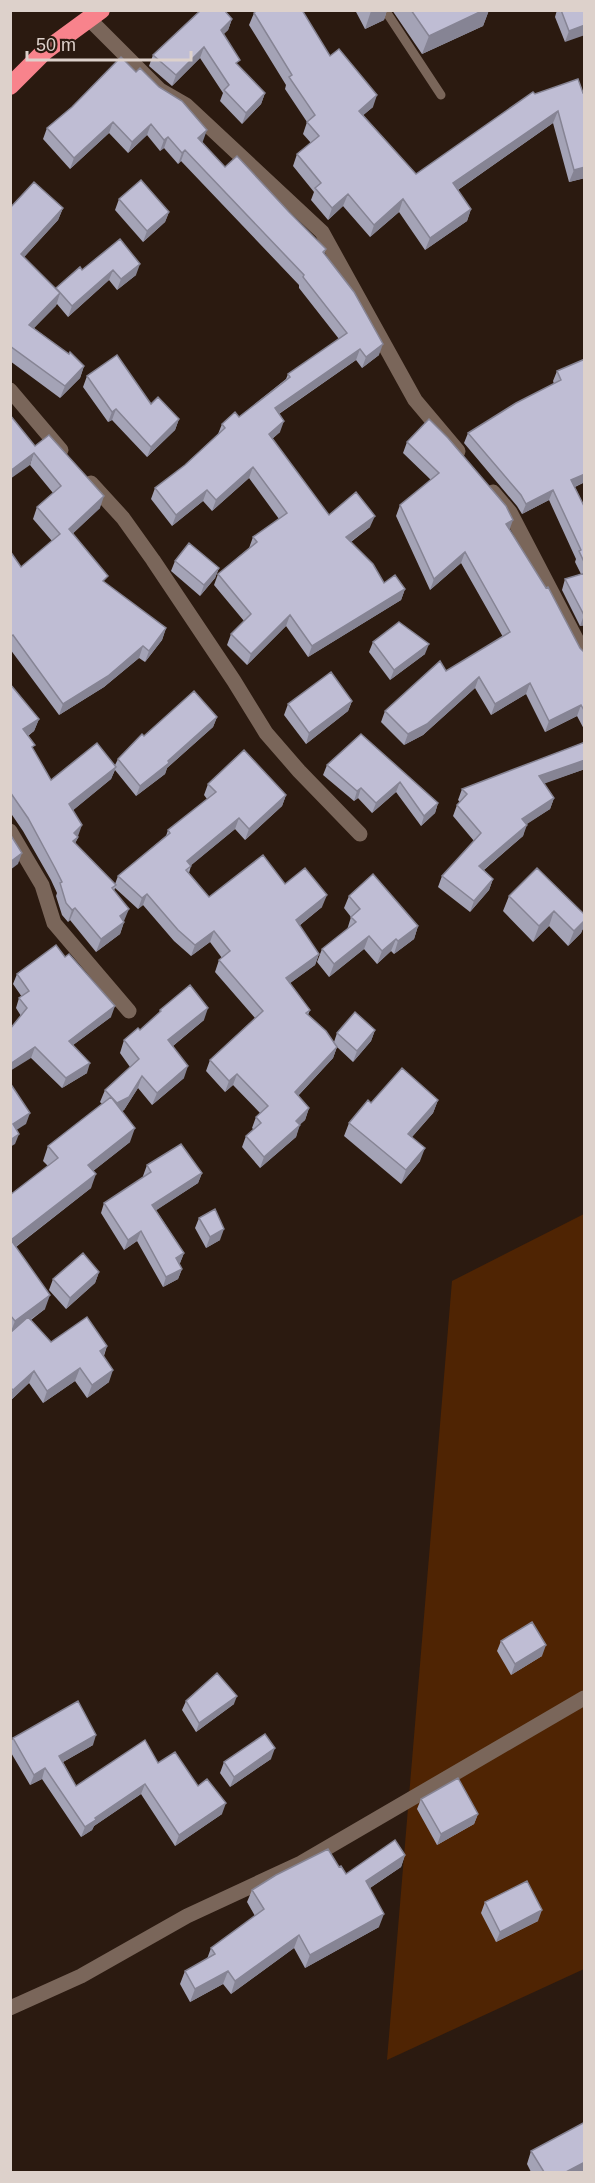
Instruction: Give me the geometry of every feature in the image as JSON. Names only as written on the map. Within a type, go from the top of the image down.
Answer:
[{"type":"highway","points":[[10,86],[45,51],[95,15]]},
{"type":"street","points":[[95,15],[160,90],[186,105],[322,232],[415,400],[466,460]]},
{"type":"street","points":[[10,390],[67,457]]},
{"type":"street","points":[[83,475],[123,518],[234,681],[266,734],[360,834]]},
{"type":"street","points":[[481,477],[510,512],[585,654]]},
{"type":"street","points":[[10,831],[42,885],[54,923],[129,1011]]},
{"type":"street","points":[[10,2007],[81,1976],[187,1916],[301,1863],[585,1698]]},
{"type":"lane","points":[[385,10],[441,95]]},
{"type":"shaded area","points":[[584,1214],[584,1969],[387,2060],[452,1281]]},
{"type":"building","points":[[201,10],[224,10],[232,19],[221,30],[240,60],[236,63],[265,93],[246,113],[224,90],[229,85],[204,47],[176,75],[153,55]]},
{"type":"building","points":[[257,10],[302,10],[330,56],[339,49],[377,95],[359,111],[416,174],[533,92],[535,94],[578,79],[583,93],[585,92],[585,167],[574,170],[558,111],[453,183],[471,209],[430,238],[403,199],[374,225],[348,194],[332,208],[315,188],[321,183],[297,154],[319,136],[307,122],[315,115],[289,77],[292,75],[254,13]]},
{"type":"building","points":[[411,10],[484,10],[429,36]]},
{"type":"building","points":[[561,10],[585,10],[585,25],[569,31]]},
{"type":"building","points":[[121,57],[136,72],[140,68],[159,87],[182,101],[207,130],[198,138],[225,167],[237,156],[326,249],[323,252],[354,292],[383,344],[366,357],[360,349],[275,408],[284,421],[269,434],[329,515],[356,492],[375,516],[346,537],[373,564],[384,583],[395,575],[405,589],[312,646],[290,615],[251,654],[231,634],[251,614],[218,574],[257,542],[253,537],[287,513],[253,467],[216,500],[207,490],[176,515],[155,488],[185,465],[225,428],[222,424],[235,412],[239,417],[290,377],[288,374],[347,333],[303,277],[304,275],[185,150],[182,153],[168,137],[164,140],[151,124],[132,142],[113,122],[74,158],[47,128],[72,107]]},
{"type":"building","points":[[141,180],[169,212],[147,231],[119,199]]},
{"type":"building","points":[[34,182],[63,208],[21,254],[60,293],[29,325],[69,354],[70,352],[84,366],[65,386],[10,346],[10,208]]},
{"type":"building","points":[[120,239],[140,264],[121,279],[113,270],[72,306],[56,288],[80,267],[82,270]]},
{"type":"building","points":[[117,355],[151,404],[158,397],[179,419],[151,447],[116,409],[112,412],[87,376]]},
{"type":"building","points":[[585,359],[585,474],[571,480],[585,508],[585,564],[579,551],[581,550],[553,490],[526,504],[521,495],[468,433],[516,403],[561,380],[557,371]]},
{"type":"building","points":[[10,415],[35,446],[49,435],[104,496],[69,529],[108,576],[103,581],[166,628],[149,651],[143,646],[108,676],[63,704],[13,635],[10,637],[10,551],[21,567],[60,534],[37,507],[61,486],[34,453],[10,471]]},
{"type":"building","points":[[429,419],[506,506],[513,520],[506,524],[546,588],[548,587],[580,648],[585,653],[585,712],[581,705],[549,721],[530,683],[495,704],[479,677],[427,724],[408,734],[385,711],[440,661],[446,671],[510,632],[465,552],[434,579],[400,505],[439,473],[407,442]]},
{"type":"building","points":[[189,543],[219,568],[204,585],[175,561]]},
{"type":"building","points":[[585,573],[585,615],[584,615],[565,579]]},
{"type":"building","points":[[399,622],[429,644],[394,670],[373,642]]},
{"type":"building","points":[[331,672],[352,701],[309,733],[288,704]]},
{"type":"building","points":[[10,684],[39,719],[23,729],[35,745],[32,747],[51,780],[97,743],[116,767],[69,804],[82,825],[74,833],[78,837],[73,841],[116,885],[112,888],[129,909],[120,916],[124,922],[101,939],[75,908],[72,910],[66,903],[60,883],[62,882],[55,868],[28,818],[10,792]]},
{"type":"building","points":[[194,691],[217,717],[168,761],[169,763],[140,786],[118,759],[142,734],[144,736]]},
{"type":"building","points":[[361,734],[438,803],[424,816],[400,782],[376,803],[361,788],[357,791],[327,765]]},
{"type":"building","points":[[585,742],[585,760],[539,776],[554,798],[522,819],[527,825],[479,866],[493,879],[474,901],[442,876],[481,833],[457,805],[467,794],[462,789]]},
{"type":"building","points":[[244,750],[286,795],[249,829],[239,818],[187,861],[191,866],[186,870],[209,897],[263,855],[285,884],[305,868],[327,895],[296,920],[319,954],[286,978],[310,1010],[306,1013],[326,1031],[337,1047],[295,1092],[309,1108],[296,1121],[300,1125],[264,1157],[246,1136],[261,1123],[256,1117],[268,1106],[237,1074],[229,1081],[210,1060],[263,1011],[219,960],[230,951],[214,931],[195,945],[178,930],[147,894],[142,898],[118,876],[170,833],[168,830],[216,792],[208,784]]},
{"type":"building","points":[[10,834],[22,853],[10,862]]},
{"type":"building","points":[[537,868],[585,915],[585,920],[574,931],[554,911],[539,926],[509,896]]},
{"type":"building","points":[[373,874],[418,926],[398,941],[396,939],[382,951],[369,936],[334,964],[322,949],[356,922],[351,917],[360,909],[349,896]]},
{"type":"building","points":[[56,945],[65,957],[69,954],[115,1006],[69,1041],[90,1063],[66,1078],[35,1047],[10,1064],[10,1029],[27,1008],[19,998],[29,991],[17,974]]},
{"type":"building","points":[[190,985],[208,1008],[168,1040],[188,1066],[157,1093],[142,1076],[129,1097],[117,1103],[105,1090],[139,1059],[124,1040],[138,1028],[140,1030]]},
{"type":"building","points":[[355,1012],[375,1030],[357,1051],[337,1033]]},
{"type":"building","points":[[402,1068],[438,1100],[408,1134],[425,1148],[406,1170],[349,1123],[368,1100],[371,1103]]},
{"type":"building","points":[[10,1083],[30,1113],[13,1124],[19,1134],[10,1140]]},
{"type":"building","points":[[111,1097],[135,1128],[88,1165],[96,1174],[11,1240],[50,1295],[15,1321],[10,1315],[10,1195],[58,1158],[48,1146]]},
{"type":"building","points":[[181,1144],[202,1173],[152,1205],[184,1253],[176,1258],[182,1269],[166,1277],[141,1231],[128,1240],[104,1203],[151,1172],[147,1165]]},
{"type":"building","points":[[215,1209],[224,1229],[210,1237],[199,1218]]},
{"type":"building","points":[[83,1253],[99,1272],[70,1298],[53,1279]]},
{"type":"building","points":[[28,1317],[51,1342],[87,1317],[107,1346],[100,1351],[113,1370],[92,1385],[80,1368],[47,1391],[34,1371],[13,1390],[10,1387],[10,1333]]},
{"type":"building","points":[[532,1622],[546,1645],[515,1664],[501,1641]]},
{"type":"building","points":[[217,1673],[237,1696],[199,1723],[186,1701]]},
{"type":"building","points":[[78,1701],[96,1735],[59,1756],[76,1786],[145,1740],[158,1763],[175,1752],[198,1786],[207,1779],[226,1803],[179,1835],[145,1784],[85,1827],[45,1768],[34,1775],[13,1738]]},
{"type":"building","points":[[265,1734],[275,1748],[234,1777],[224,1762]]},
{"type":"building","points":[[458,1778],[478,1814],[441,1834],[421,1799]]},
{"type":"building","points":[[395,1840],[405,1855],[366,1881],[384,1914],[310,1955],[299,1935],[235,1981],[228,1971],[195,1989],[185,1971],[215,1954],[211,1948],[264,1909],[252,1890],[276,1875],[328,1849],[346,1874]]},
{"type":"building","points":[[527,1881],[542,1910],[500,1932],[485,1902]]},
{"type":"building","points":[[585,2122],[585,2162],[566,2172],[544,2172],[531,2151]]}]
